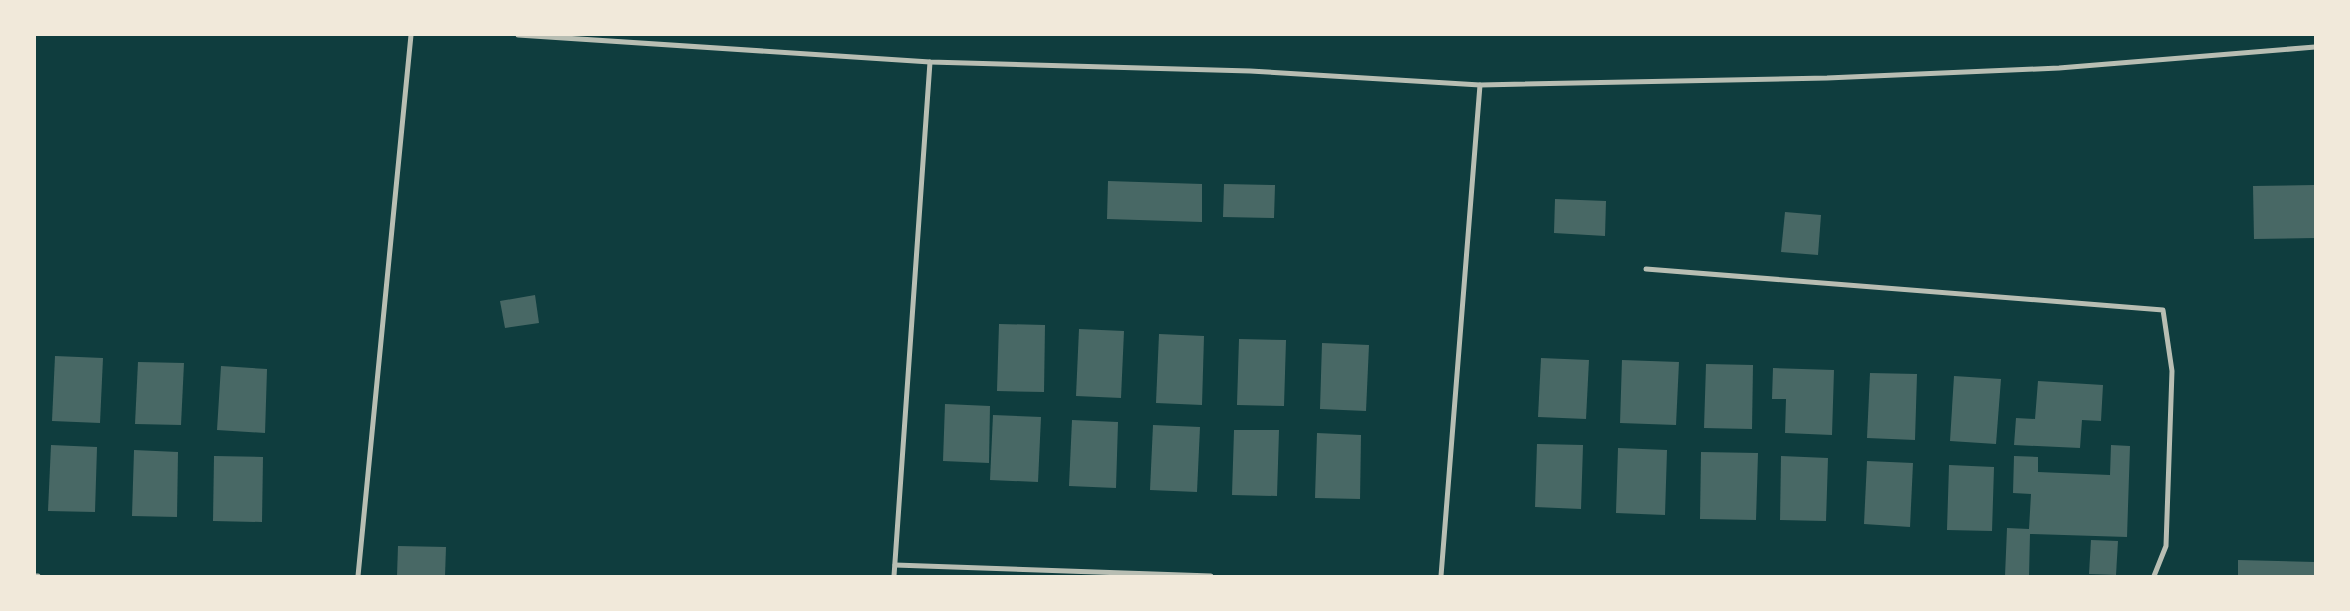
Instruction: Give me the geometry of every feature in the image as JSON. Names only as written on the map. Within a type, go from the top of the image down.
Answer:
[{"type":"street","points":[[358,576],[411,35]]},
{"type":"street","points":[[518,35],[930,62],[1250,71],[1480,85],[1827,78],[2049,68],[2315,47]]},
{"type":"street","points":[[894,576],[930,62]]},
{"type":"street","points":[[1441,576],[1480,85]]},
{"type":"street","points":[[1646,269],[2162,310],[2172,371],[2166,546],[2154,576]]},
{"type":"street","points":[[895,565],[1211,576]]},
{"type":"building","points":[[1108,181],[1202,184],[1202,222],[1107,219]]},
{"type":"building","points":[[1224,184],[1275,185],[1274,218],[1223,217]]},
{"type":"building","points":[[2315,185],[2315,238],[2254,239],[2253,186]]},
{"type":"building","points":[[1555,199],[1606,201],[1605,236],[1554,233]]},
{"type":"building","points":[[1785,212],[1821,215],[1818,255],[1781,252]]},
{"type":"building","points":[[535,295],[539,323],[505,328],[500,301]]},
{"type":"building","points":[[999,324],[1045,325],[1044,392],[997,391]]},
{"type":"building","points":[[1079,329],[1124,331],[1121,398],[1076,396]]},
{"type":"building","points":[[1159,334],[1204,336],[1202,405],[1156,403]]},
{"type":"building","points":[[1239,339],[1286,340],[1284,406],[1237,405]]},
{"type":"building","points":[[1322,343],[1369,345],[1366,411],[1320,409]]},
{"type":"building","points":[[55,356],[103,358],[100,423],[52,421]]},
{"type":"building","points":[[1541,358],[1589,360],[1586,419],[1538,417]]},
{"type":"building","points":[[1622,360],[1679,362],[1676,425],[1620,423]]},
{"type":"building","points":[[138,362],[184,363],[181,425],[135,424]]},
{"type":"building","points":[[1706,364],[1753,365],[1752,429],[1704,428]]},
{"type":"building","points":[[221,366],[267,369],[265,433],[217,430]]},
{"type":"building","points":[[1773,368],[1834,370],[1832,435],[1785,433],[1786,399],[1772,399]]},
{"type":"building","points":[[1870,373],[1917,374],[1915,440],[1867,438]]},
{"type":"building","points":[[1954,376],[2001,379],[1996,444],[1950,441]]},
{"type":"building","points":[[2038,381],[2103,385],[2101,421],[2082,420],[2080,448],[2014,445],[2016,418],[2035,419]]},
{"type":"building","points":[[945,404],[990,406],[989,463],[943,461]]},
{"type":"building","points":[[993,415],[1041,417],[1038,482],[990,480]]},
{"type":"building","points":[[1072,420],[1118,422],[1116,488],[1069,486]]},
{"type":"building","points":[[1153,425],[1200,427],[1197,492],[1150,490]]},
{"type":"building","points":[[1234,430],[1279,430],[1277,496],[1232,495]]},
{"type":"building","points":[[1317,433],[1361,435],[1360,499],[1315,498]]},
{"type":"building","points":[[1537,444],[1583,445],[1581,509],[1535,507]]},
{"type":"building","points":[[51,445],[97,447],[95,512],[48,511]]},
{"type":"building","points":[[2111,445],[2130,446],[2127,537],[2030,534],[2029,576],[2005,576],[2007,528],[2029,529],[2031,494],[2013,493],[2014,456],[2038,457],[2038,472],[2110,475]]},
{"type":"building","points":[[1618,448],[1667,450],[1665,515],[1616,513]]},
{"type":"building","points":[[134,450],[178,452],[177,517],[132,516]]},
{"type":"building","points":[[1701,452],[1758,453],[1756,520],[1700,519]]},
{"type":"building","points":[[214,456],[263,457],[262,522],[213,521]]},
{"type":"building","points":[[1781,456],[1828,458],[1826,521],[1780,520]]},
{"type":"building","points":[[1867,461],[1913,463],[1910,527],[1864,524]]},
{"type":"building","points":[[1949,465],[1994,467],[1992,531],[1947,530]]},
{"type":"building","points":[[2091,540],[2118,541],[2116,575],[2089,574]]},
{"type":"building","points":[[398,546],[446,547],[445,576],[397,576]]},
{"type":"building","points":[[2238,560],[2315,562],[2315,576],[2238,576]]}]
